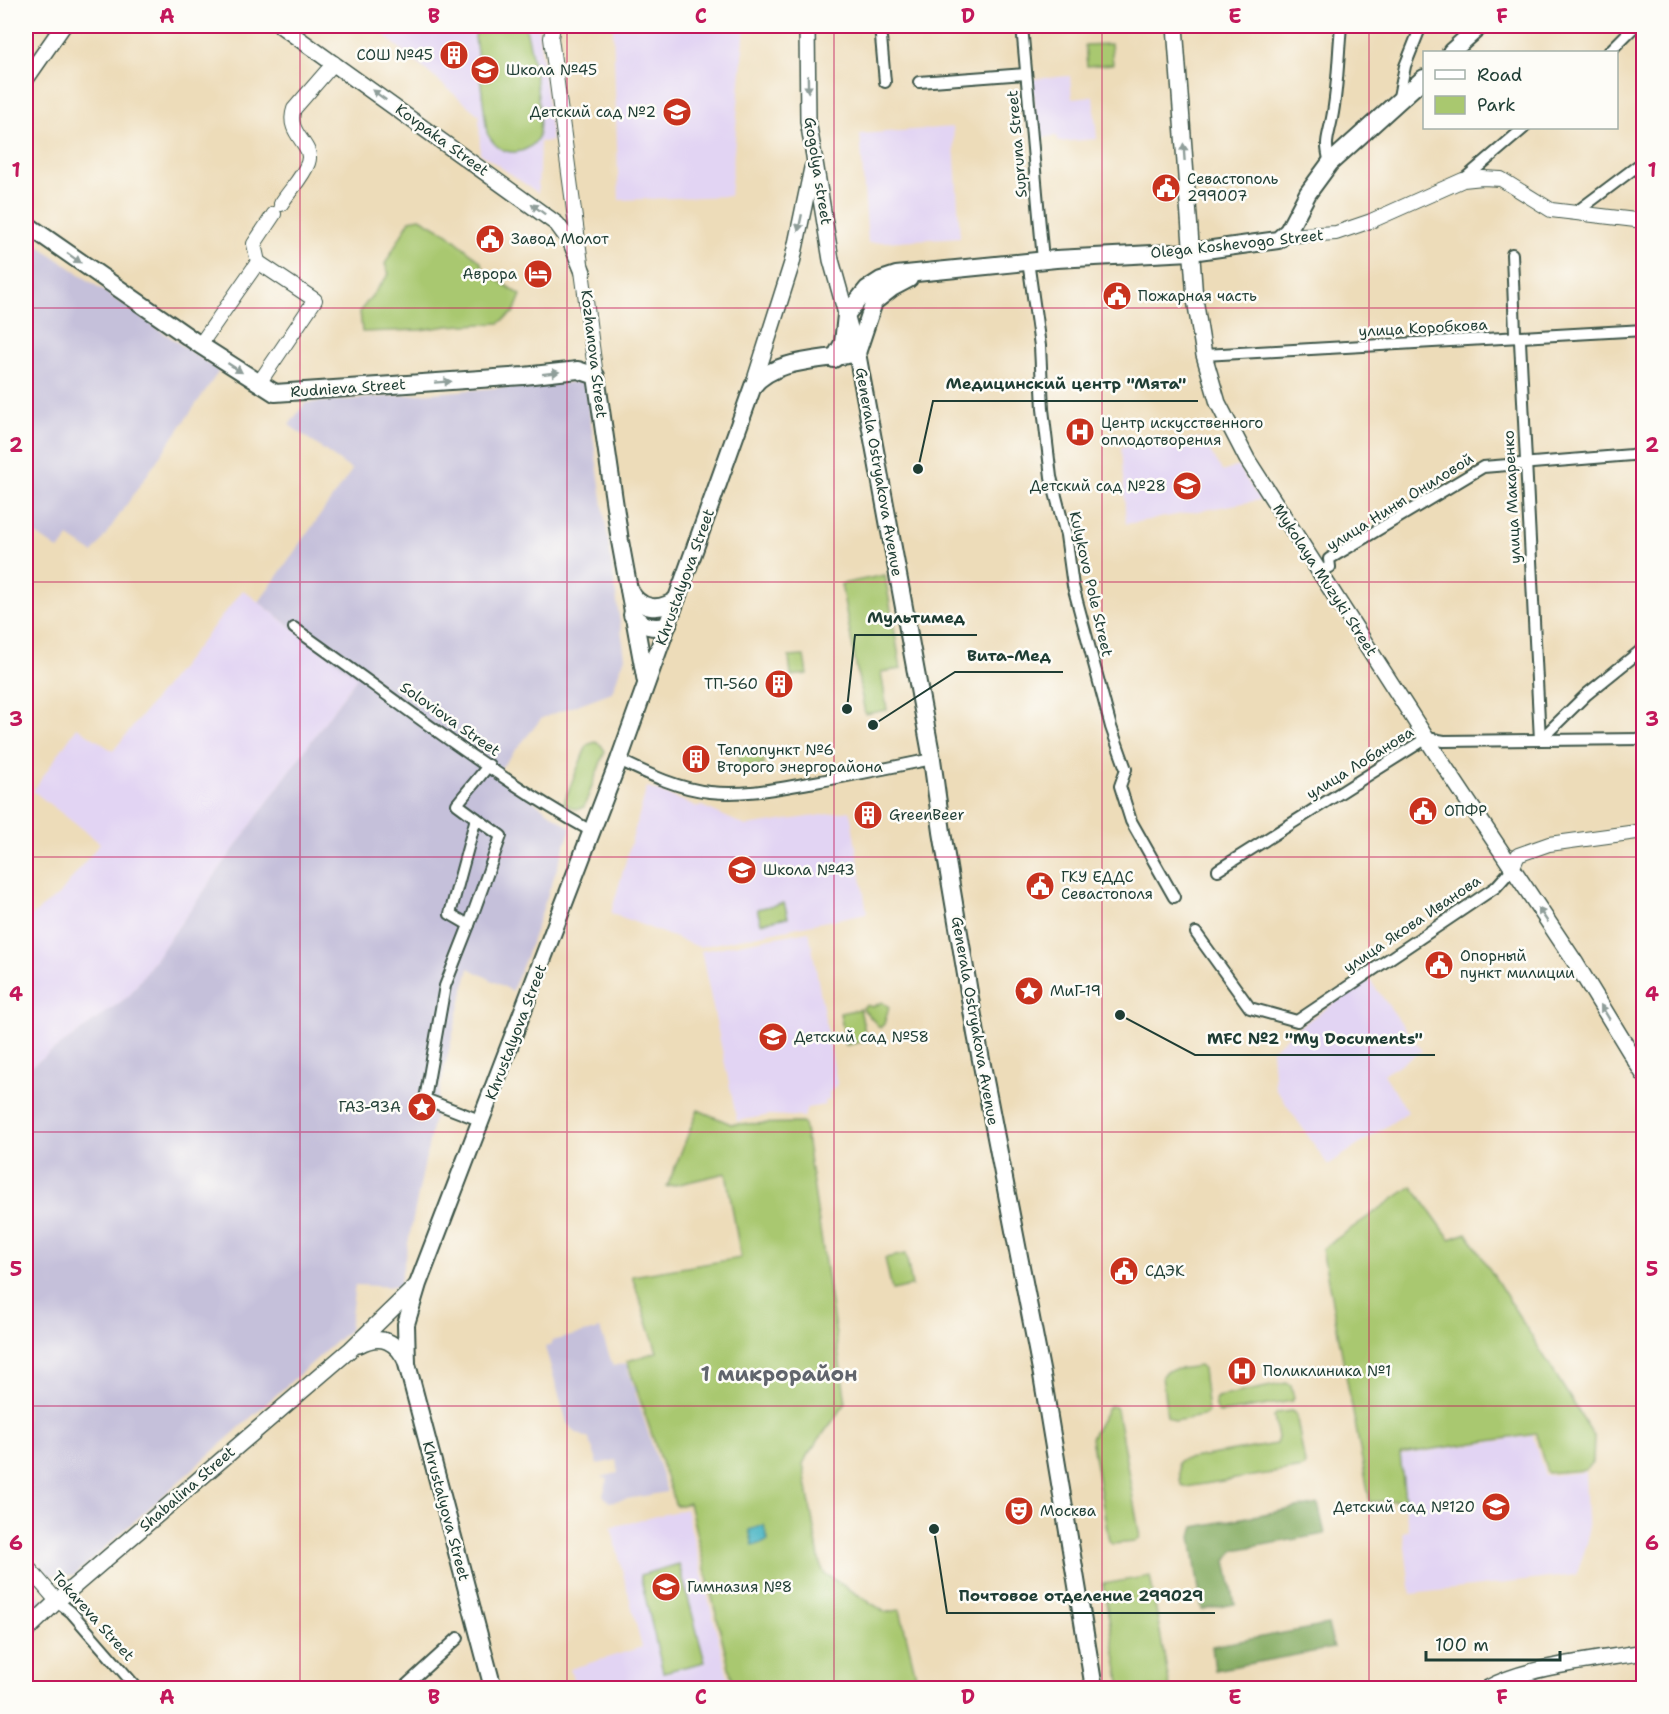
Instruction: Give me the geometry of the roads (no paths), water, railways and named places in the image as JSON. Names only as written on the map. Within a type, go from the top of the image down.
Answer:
[{"type":"main road","points":[[26,79],[63,26]]},
{"type":"main road","name":"Kovpaka Street","points":[[281,26],[557,224],[572,243],[583,272]]},
{"type":"main road","name":"Gogolya street","points":[[807,26],[808,122],[831,260],[857,353]]},
{"type":"main road","name":"Mykolaya Muzyki Street","points":[[1175,26],[1195,298],[1204,355],[1218,402],[1233,434],[1427,738],[1575,962],[1644,1075]]},
{"type":"main road","points":[[1452,51],[1480,26]]},
{"type":"main road","points":[[1284,236],[1308,193],[1330,163],[1423,80]]},
{"type":"main road","name":"Khrustalyova Street","points":[[494,1689],[407,1364],[406,1324],[418,1284],[619,760],[753,386],[792,263],[812,166],[813,150]]},
{"type":"main road","name":"Rudnieva Street","points":[[26,224],[200,345],[275,393],[595,369]]},
{"type":"main road","name":"Olega Koshevogo Street","points":[[846,315],[866,302],[867,289],[880,280],[896,275],[1036,261],[1191,252],[1271,242],[1284,236]]},
{"type":"main road","points":[[753,386],[760,378],[779,368],[857,353],[866,302],[840,290]]},
{"type":"main road","points":[[834,359],[843,343],[846,315]]},
{"type":"main road","name":"Generala Ostryakova Avenue","points":[[857,353],[932,759],[976,1034],[1042,1375],[1094,1689]]},
{"type":"main road","name":"Kozhanova Street","points":[[595,369],[627,586],[646,682]]},
{"type":"main road","points":[[627,586],[633,597],[643,605],[655,608],[667,606],[677,599]]},
{"type":"main road","points":[[632,615],[649,627],[660,628],[668,625]]},
{"type":"main road","name":"Shabalina Street","points":[[26,1631],[57,1601],[351,1349],[418,1284]]},
{"type":"main road","name":"Shabalina Street","points":[[371,1331],[394,1322],[406,1324]]},
{"type":"main road","name":"Shabalina Street","points":[[351,1349],[371,1339],[384,1339],[398,1348],[407,1364]]},
{"type":"main road","points":[[1488,1689],[1512,1677],[1536,1671],[1644,1652]]},
{"type":"street","name":"Kozhanova Street","points":[[553,26],[551,38],[595,369]]},
{"type":"street","points":[[880,26],[885,82]]},
{"type":"street","name":"Supruna Street","points":[[1022,26],[1036,261]]},
{"type":"street","points":[[1330,163],[1326,137],[1332,118],[1341,26]]},
{"type":"street","points":[[1398,102],[1405,66],[1420,26]]},
{"type":"street","points":[[1610,51],[1635,26]]},
{"type":"street","points":[[259,383],[315,300],[258,262],[254,244],[308,162],[309,154],[292,127],[291,117],[294,110],[334,63]]},
{"type":"street","points":[[918,82],[1026,74]]},
{"type":"street","points":[[1463,180],[1523,129]]},
{"type":"street","points":[[1575,213],[1644,161]]},
{"type":"street","points":[[1463,180],[1501,179],[1551,210],[1644,220]]},
{"type":"street","name":"Olega Koshevogo Street","points":[[1284,236],[1336,233],[1371,221],[1463,180]]},
{"type":"street","name":"улица Макаренко","points":[[1512,254],[1515,333],[1520,341],[1540,740]]},
{"type":"street","name":"Kulykovo Pole Street","points":[[1036,261],[1043,409],[1051,477],[1066,535],[1073,586],[1111,727],[1126,769],[1120,786],[1131,821],[1174,897]]},
{"type":"street","points":[[200,345],[258,262]]},
{"type":"street","name":"улица Коробкова","points":[[1204,355],[1644,330]]},
{"type":"street","name":"улица Нины Ониловой","points":[[1320,571],[1330,567],[1329,559],[1483,467],[1644,454]]},
{"type":"street","name":"Soloviova Street","points":[[294,628],[555,811],[591,831]]},
{"type":"street","points":[[1540,740],[1587,694],[1644,648]]},
{"type":"street","name":"улица Лобанова","points":[[1218,870],[1427,738],[1444,741],[1644,739]]},
{"type":"street","points":[[619,760],[688,788],[710,792],[732,792],[774,789],[932,759]]},
{"type":"street","points":[[482,1121],[425,1099],[445,986],[470,925],[501,836],[457,804],[489,765]]},
{"type":"street","points":[[470,925],[450,914],[477,818]]},
{"type":"street","name":"улица Якова Иванова","points":[[1196,933],[1250,1008],[1297,1021],[1496,887],[1512,869],[1518,855],[1549,844],[1644,831]]},
{"type":"street","name":"Tokareva Street","points":[[26,1565],[57,1601],[71,1612],[137,1689]]},
{"type":"street","points":[[403,1689],[459,1638]]},
{"type":"water","points":[[764,1525],[768,1541],[753,1546],[749,1530]]},
{"type":"place","name":"СОШ №45","points":[[454,55]]},
{"type":"place","name":"Школа №45","points":[[485,70]]},
{"type":"place","name":"Детский сад №2","points":[[677,112]]},
{"type":"place","name":"Севастополь 299007","points":[[1166,188]]},
{"type":"place","name":"Завод Молот","points":[[490,239]]},
{"type":"place","name":"Аврора","points":[[538,274]]},
{"type":"place","name":"Пожарная часть","points":[[1117,296]]},
{"type":"place","name":"Центр искусственного оплодотворения","points":[[1080,432]]},
{"type":"place","name":"Медицинский центр \"Мята\"","points":[[918,469]]},
{"type":"place","name":"Детский сад №28","points":[[1187,486]]},
{"type":"place","name":"ТП-560","points":[[779,684]]},
{"type":"place","name":"Мультимед","points":[[847,709]]},
{"type":"place","name":"Вита-Мед","points":[[873,725]]},
{"type":"place","name":"Теплопункт №6 Второго энергорайона","points":[[696,759]]},
{"type":"place","name":"ОПФР","points":[[1423,811]]},
{"type":"place","name":"GreenBeer","points":[[868,815]]},
{"type":"place","name":"Школа №43","points":[[742,870]]},
{"type":"place","name":"ГКУ ЕДДС Севастополя","points":[[1040,886]]},
{"type":"place","name":"Опорный пункт милиции","points":[[1439,965]]},
{"type":"place","name":"МиГ-19","points":[[1029,991]]},
{"type":"place","name":"MFC №2 \"My Documents\"","points":[[1120,1015]]},
{"type":"place","name":"Детский сад №58","points":[[773,1037]]},
{"type":"place","name":"ГАЗ-93А","points":[[422,1107]]},
{"type":"place","name":"СДЭК","points":[[1124,1271]]},
{"type":"place","name":"Поликлиника №1","points":[[1242,1371]]},
{"type":"place","name":"Детский сад №120","points":[[1496,1507]]},
{"type":"place","name":"Москва","points":[[1019,1511]]},
{"type":"place","name":"Почтовое отделение 299029","points":[[934,1529]]},
{"type":"place","name":"Гимназия №8","points":[[666,1587]]},
{"type":"district","name":"1 микрорайон","points":[[779,1374]]}]
